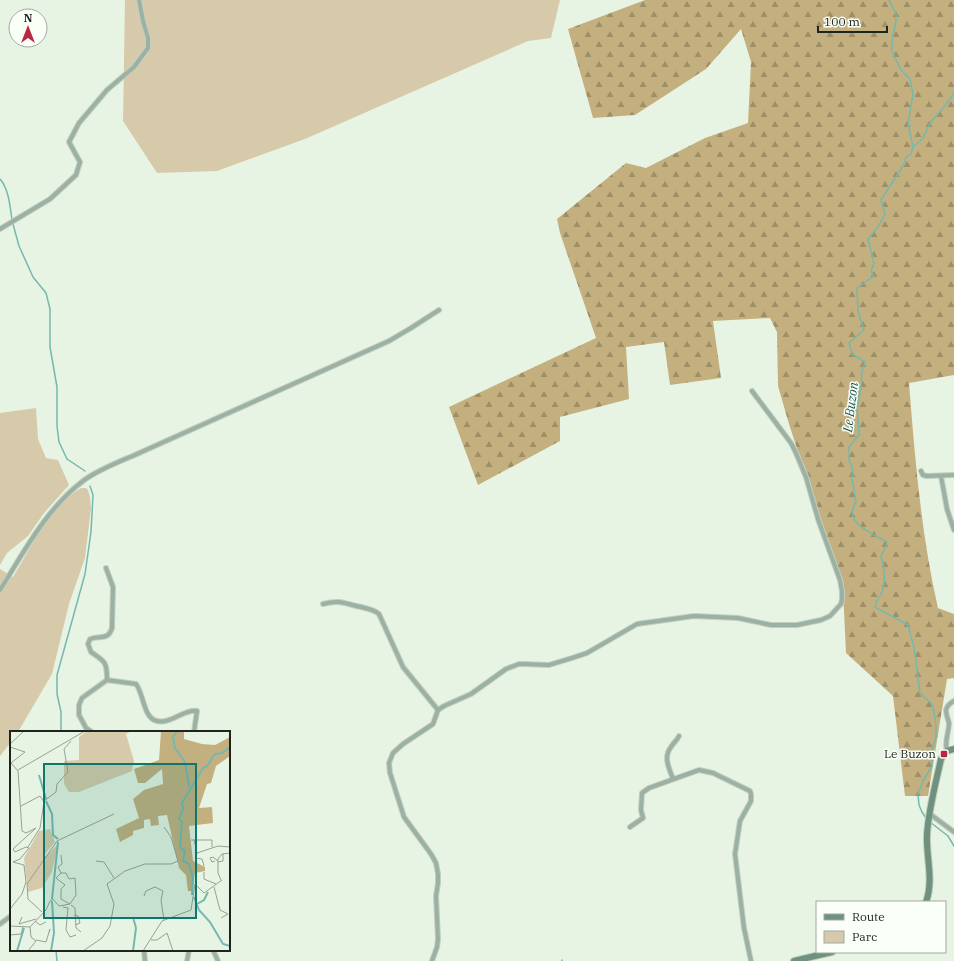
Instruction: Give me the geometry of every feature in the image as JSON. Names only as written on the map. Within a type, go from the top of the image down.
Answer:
[{"type":"main road","points":[[926,901],[930,889],[927,841],[929,818],[941,759],[947,751],[954,749]]},
{"type":"main road","points":[[794,961],[828,953]]},
{"type":"street","points":[[0,229],[50,199],[76,175],[80,162],[69,145],[69,142],[79,123],[107,90],[134,67],[148,48],[148,38],[139,0]]},
{"type":"street","points":[[0,590],[45,519],[83,481],[130,457],[389,341],[439,310]]},
{"type":"street","points":[[432,961],[438,939],[436,896],[438,874],[436,863],[404,816],[390,772],[389,763],[394,753],[403,744],[432,724],[438,710],[471,694],[506,669],[519,664],[549,665],[587,653],[637,624],[694,616],[738,618],[771,625],[797,625],[814,622],[830,616],[836,610],[842,599],[840,580],[818,519],[806,477],[791,443],[752,391]]},
{"type":"street","points":[[921,471],[923,475],[927,476],[954,475]]},
{"type":"street","points":[[941,476],[947,509],[954,530]]},
{"type":"street","points":[[106,568],[113,587],[112,628],[107,636],[90,639],[88,644],[91,652],[101,658],[104,663],[107,680]]},
{"type":"street","points":[[323,604],[333,602],[348,603],[359,607],[372,609],[379,614],[403,667],[438,710]]},
{"type":"street","points":[[90,731],[86,728],[80,719],[78,710],[80,701],[86,694],[107,680],[136,684],[149,716],[156,721],[168,720],[191,711],[197,711],[194,731]]},
{"type":"street","points":[[947,751],[946,740],[948,721],[946,710],[949,704],[954,701]]},
{"type":"street","points":[[673,779],[667,758],[668,751],[678,740],[679,736]]},
{"type":"street","points":[[630,827],[643,818],[641,810],[642,793],[649,788],[699,770],[713,773],[750,791],[751,801],[740,822],[735,854],[743,920],[751,961]]},
{"type":"street","points":[[929,818],[954,832]]},
{"type":"street","points":[[0,924],[10,917]]},
{"type":"street","points":[[144,951],[145,961]]},
{"type":"street","points":[[187,961],[189,951]]},
{"type":"street","points":[[213,951],[218,961]]},
{"type":"green space","points":[[125,0],[560,0],[551,38],[528,41],[305,139],[217,171],[157,173],[123,121]]},
{"type":"green space","points":[[645,0],[954,0],[954,375],[909,383],[919,496],[932,580],[938,608],[954,614],[954,678],[947,679],[928,796],[905,796],[893,696],[846,653],[843,589],[778,386],[777,332],[770,318],[713,321],[721,378],[670,385],[664,342],[626,347],[629,399],[560,417],[560,441],[478,485],[449,407],[596,338],[560,233],[557,219],[626,163],[646,168],[705,138],[748,123],[751,62],[741,29],[706,69],[635,115],[593,118],[568,29]]},
{"type":"green space","points":[[36,408],[38,439],[46,458],[58,460],[69,485],[44,513],[28,536],[7,553],[0,565],[0,413]]},
{"type":"green space","points":[[81,488],[86,488],[90,497],[91,508],[85,558],[69,604],[52,674],[19,731],[10,731],[10,743],[0,756],[0,569],[13,577],[42,528],[60,505]]},
{"type":"waterway","name":"Le Buzon","points":[[889,0],[896,14],[892,51],[901,70],[910,79],[913,94],[908,124],[913,147],[911,154],[906,157],[904,164],[881,200],[885,214],[878,227],[868,239],[874,263],[871,271],[874,276],[857,288],[858,311],[864,330],[849,343],[852,354],[865,362],[862,371],[861,388],[857,407],[859,435],[849,447],[849,459],[853,471],[852,479],[856,502],[853,509],[853,516],[856,522],[867,531],[887,542],[881,556],[884,584],[875,607],[908,625],[914,647],[920,693],[931,703],[934,711],[936,737],[932,749],[932,766],[923,781],[918,794],[919,805],[926,818]]},
{"type":"waterway","points":[[913,147],[923,138],[930,123],[954,93]]},
{"type":"waterway","points":[[0,179],[7,193],[12,220]]},
{"type":"waterway","points":[[13,224],[19,246],[33,277],[46,293],[50,309],[50,347],[57,387],[57,426],[59,442],[67,459],[85,471]]},
{"type":"waterway","points":[[61,731],[61,712],[57,694],[57,675],[85,574],[91,532],[93,495],[90,486]]},
{"type":"waterway","name":"Le Buzon","points":[[930,822],[948,836],[954,846]]},
{"type":"waterway","points":[[56,951],[57,961]]},
{"type":"place","name":"Le Buzon","points":[[944,754]]}]
